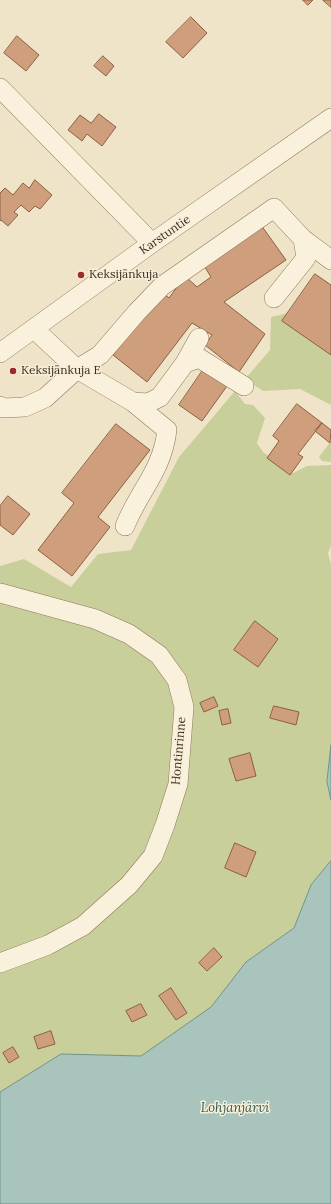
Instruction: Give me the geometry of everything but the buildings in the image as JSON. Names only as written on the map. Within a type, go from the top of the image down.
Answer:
[{"type":"street","points":[[0,88],[152,244]]},
{"type":"street","name":"Karstuntie","points":[[0,353],[331,118]]},
{"type":"street","points":[[0,406],[3,408],[25,407],[45,398],[77,368],[100,355],[137,312],[162,286],[274,208],[303,239],[331,260]]},
{"type":"street","points":[[274,298],[306,258],[303,239]]},
{"type":"street","points":[[34,328],[77,368],[133,402],[167,430],[165,447],[154,475],[131,512],[125,526]]},
{"type":"street","points":[[133,402],[148,403],[160,397],[185,363],[199,338]]},
{"type":"street","points":[[185,363],[199,358],[244,386]]},
{"type":"street","name":"Hontinrinne","points":[[0,593],[95,619],[130,634],[159,655],[177,680],[184,707],[178,784],[153,856],[129,885],[83,926],[48,945],[0,963]]},
{"type":"green space","points":[[293,312],[331,341],[331,405],[300,389],[263,391],[245,379],[270,350],[271,317]]},
{"type":"green space","points":[[235,391],[245,404],[253,405],[265,418],[257,443],[263,452],[293,473],[307,466],[331,465],[331,546],[328,553],[331,564],[331,745],[327,782],[331,800],[331,861],[311,885],[294,928],[246,962],[211,1007],[141,1056],[61,1054],[0,1092],[0,566],[24,559],[71,587],[98,554],[131,550],[179,457]]},
{"type":"green space","points":[[331,441],[331,462],[322,461],[319,457]]},
{"type":"water","points":[[331,745],[331,800],[327,782]]},
{"type":"water","name":"Lohjanjärvi","points":[[331,861],[331,1204],[0,1204],[0,1092],[61,1054],[141,1056],[211,1007],[246,962],[294,928],[311,885]]},
{"type":"place","name":"Keksijänkuja","points":[[81,275]]},
{"type":"place","name":"Keksijänkuja E","points":[[13,371]]}]
